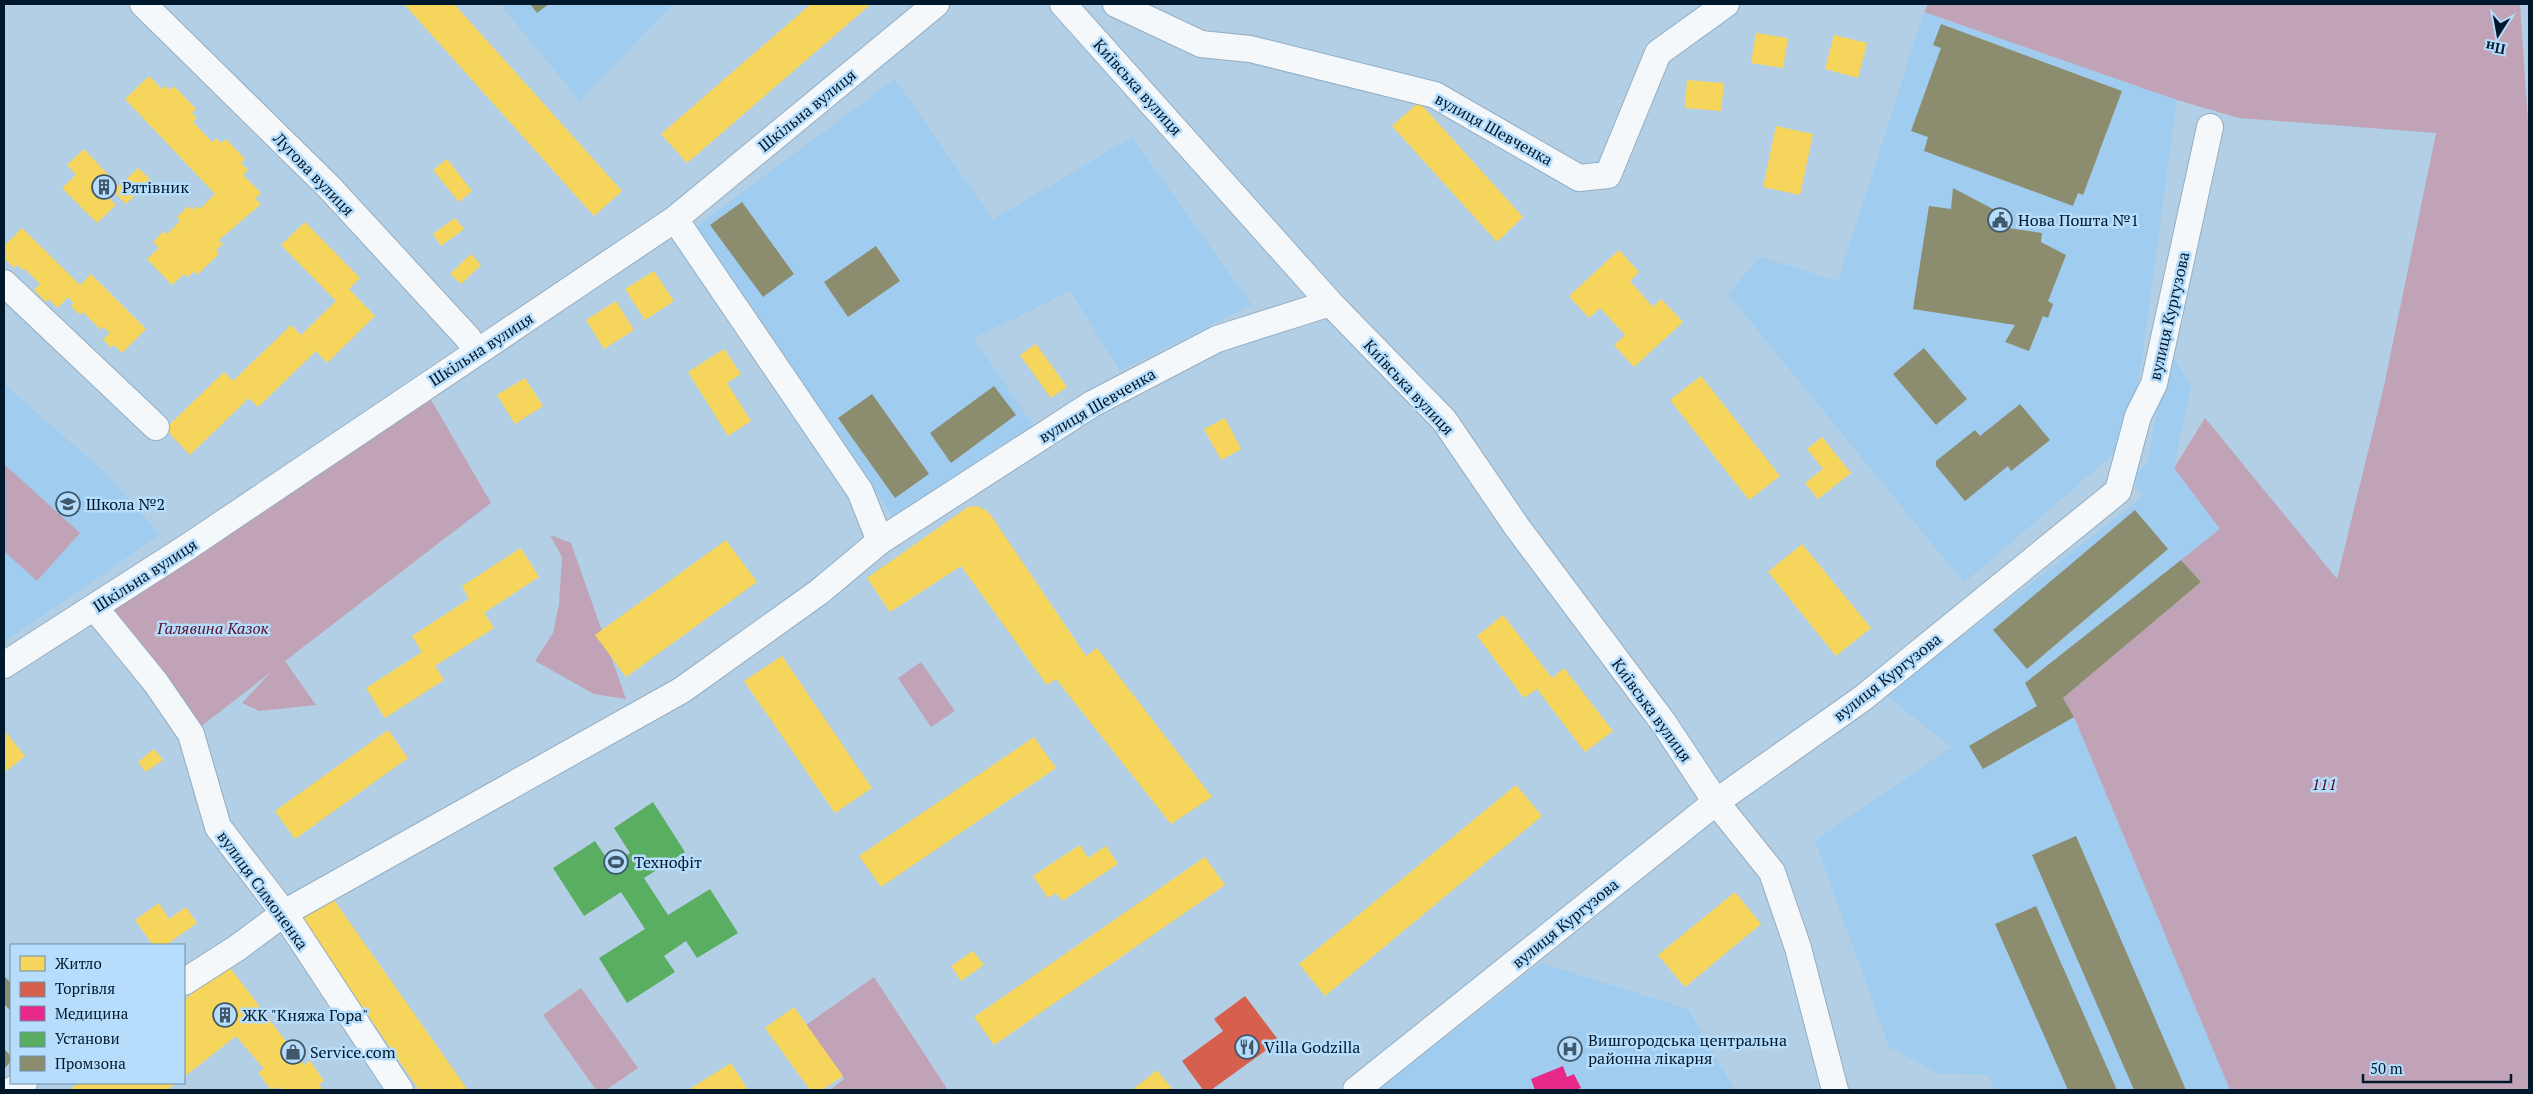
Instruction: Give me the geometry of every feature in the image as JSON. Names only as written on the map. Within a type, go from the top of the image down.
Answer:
[{"type":"street","name":"Лугова вулиця","points":[[143,4],[330,188],[468,338],[478,352]]},
{"type":"street","name":"Шкільна вулиця","points":[[4,665],[95,608],[675,219],[936,4]]},
{"type":"street","name":"Київська вулиця","points":[[1063,4],[1330,302],[1444,420],[1516,527],[1663,722],[1716,802],[1772,872],[1798,948],[1835,1090]]},
{"type":"street","name":"вулиця Шевченка","points":[[1116,4],[1201,44],[1250,49],[1435,95],[1579,178],[1608,175],[1658,53],[1726,4]]},
{"type":"street","name":"вулиця Кургузова","points":[[1356,1090],[1716,802],[1863,698],[2118,491],[2138,416],[2154,384],[2210,127]]},
{"type":"street","points":[[675,219],[860,491],[880,541]]},
{"type":"street","points":[[4,283],[156,427]]},
{"type":"street","name":"вулиця Шевченка","points":[[185,981],[237,948],[284,914],[682,690],[819,592],[880,541],[1092,404],[1217,339],[1330,302]]},
{"type":"street","name":"вулиця Симоненка","points":[[95,608],[156,683],[191,734],[218,827],[284,914],[400,1090]]},
{"type":"shaded area","points":[[500,4],[673,4],[580,101]]},
{"type":"shaded area","points":[[1924,12],[2177,100],[2136,403],[2123,446],[1964,583],[1728,294],[1760,257],[1838,281]]},
{"type":"shaded area","points":[[895,79],[993,220],[1132,137],[1252,305],[1120,371],[1070,291],[974,338],[1037,431],[893,517],[694,228]]},
{"type":"shaded area","points":[[2167,346],[2191,387],[2174,468],[2220,529],[2047,668],[2074,717],[2230,1090],[1995,1090],[1988,1075],[1941,1074],[1889,1047],[1815,841],[1951,747],[1886,695],[2143,495],[2132,479],[2148,461]]},
{"type":"shaded area","name":"Школа №2","points":[[4,384],[107,474],[160,535],[4,642]]},
{"type":"shaded area","name":"Вишгородська центральна районна лікарня","points":[[1541,963],[1688,1009],[1735,1090],[1377,1090]]},
{"type":"green space","name":"111","points":[[1928,4],[2520,4],[2529,136],[2529,1090],[2230,1090],[2074,717],[2063,698],[2201,582],[2181,560],[2220,529],[2174,468],[2205,418],[2337,579],[2384,386],[2436,133],[2239,118],[2177,100],[1924,12]]},
{"type":"green space","name":"Галявина Казок","points":[[429,396],[491,503],[285,661],[316,705],[259,711],[242,703],[271,672],[191,734],[111,612]]},
{"type":"green space","points":[[4,464],[80,533],[37,581],[4,551]]},
{"type":"green space","points":[[550,535],[571,543],[626,699],[594,694],[535,661],[553,633],[559,604],[562,557]]},
{"type":"green space","points":[[921,662],[955,711],[931,727],[898,678]]},
{"type":"green space","points":[[874,977],[946,1087],[946,1090],[830,1090],[844,1079],[806,1025]]},
{"type":"green space","points":[[581,988],[638,1068],[606,1090],[596,1090],[543,1015]]},
{"type":"building: Житло","points":[[404,4],[454,4],[622,191],[594,216]]},
{"type":"building: Житло","points":[[811,4],[871,4],[687,163],[661,134]]},
{"type":"building: Житло","points":[[1756,33],[1788,38],[1783,68],[1751,63]]},
{"type":"building: Житло","points":[[1834,35],[1867,43],[1858,78],[1825,69]]},
{"type":"building: Житло","points":[[149,76],[162,89],[165,86],[170,90],[174,86],[196,109],[192,113],[197,118],[193,122],[212,142],[216,138],[221,143],[226,139],[245,159],[241,163],[248,170],[243,175],[261,193],[255,199],[261,204],[219,240],[223,244],[216,250],[219,254],[197,275],[194,271],[188,277],[184,274],[172,285],[147,259],[159,248],[153,242],[164,231],[167,234],[180,221],[177,217],[188,206],[192,210],[196,206],[200,209],[215,194],[217,196],[125,99]]},
{"type":"building: Житло","points":[[1687,80],[1724,83],[1721,111],[1685,108]]},
{"type":"building: Житло","points":[[1419,102],[1523,217],[1497,242],[1392,126]]},
{"type":"building: Житло","points":[[1776,126],[1813,134],[1800,195],[1763,187]]},
{"type":"building: Житло","name":"Рятівник","points":[[84,149],[119,186],[138,168],[151,180],[126,204],[113,191],[107,196],[116,205],[97,223],[62,188],[76,175],[67,165]]},
{"type":"building: Житло","points":[[447,159],[472,191],[459,202],[433,170]]},
{"type":"building: Житло","points":[[455,218],[464,229],[441,246],[433,234]]},
{"type":"building: Житло","points":[[305,222],[360,278],[349,289],[375,316],[327,363],[316,351],[258,407],[249,398],[190,455],[165,429],[224,372],[233,381],[291,325],[301,335],[336,301],[281,245]]},
{"type":"building: Житло","points":[[22,228],[80,285],[91,274],[146,329],[122,353],[114,345],[111,348],[103,339],[110,333],[103,327],[101,330],[83,312],[80,315],[71,306],[74,303],[68,297],[58,308],[48,299],[46,302],[34,290],[40,284],[25,269],[23,270],[17,265],[14,268],[4,258],[7,255],[4,252],[4,246]]},
{"type":"building: Житло","points":[[1619,250],[1639,272],[1630,281],[1653,307],[1661,299],[1683,322],[1634,367],[1614,345],[1625,335],[1600,308],[1589,318],[1569,296]]},
{"type":"building: Житло","points":[[471,254],[481,265],[461,284],[450,274]]},
{"type":"building: Житло","points":[[654,271],[674,301],[645,320],[625,289]]},
{"type":"building: Житло","points":[[616,301],[634,330],[604,349],[586,320]]},
{"type":"building: Житло","points":[[1036,344],[1067,387],[1051,398],[1020,355]]},
{"type":"building: Житло","points":[[724,349],[741,374],[727,383],[751,421],[728,436],[688,372]]},
{"type":"building: Житло","points":[[1701,376],[1780,476],[1749,500],[1670,400]]},
{"type":"building: Житло","points":[[525,378],[543,406],[515,424],[497,395]]},
{"type":"building: Житло","points":[[1225,418],[1241,449],[1221,460],[1204,429]]},
{"type":"building: Житло","points":[[1822,437],[1851,473],[1818,499],[1805,483],[1823,469],[1807,449]]},
{"type":"building: Житло","points":[[976,506],[990,514],[1086,656],[1097,648],[1212,797],[1171,824],[1056,679],[1047,685],[961,566],[890,612],[867,578],[968,507]]},
{"type":"building: Житло","points":[[726,540],[757,582],[626,677],[595,635]]},
{"type":"building: Житло","points":[[1802,544],[1871,628],[1836,656],[1768,572]]},
{"type":"building: Житло","points":[[521,548],[539,577],[484,613],[494,628],[435,666],[444,680],[385,718],[366,688],[422,652],[412,636],[469,599],[462,586]]},
{"type":"building: Житло","points":[[1503,615],[1552,678],[1564,668],[1613,731],[1585,752],[1537,689],[1524,698],[1477,636]]},
{"type":"building: Житло","points":[[782,656],[872,788],[835,813],[744,681]]},
{"type":"building: Житло","points":[[4,730],[25,756],[4,773]]},
{"type":"building: Житло","points":[[388,730],[408,758],[295,839],[275,811]]},
{"type":"building: Житло","points":[[1034,737],[1056,768],[881,887],[859,856]]},
{"type":"building: Житло","points":[[154,749],[163,760],[146,772],[138,762]]},
{"type":"building: Житло","points":[[1516,785],[1542,816],[1325,996],[1299,964]]},
{"type":"building: Житло","points":[[1080,845],[1088,858],[1106,846],[1118,864],[1062,901],[1056,893],[1048,898],[1033,876]]},
{"type":"building: Житло","points":[[1205,857],[1225,885],[994,1045],[974,1017]]},
{"type":"building: Житло","points":[[1735,892],[1761,924],[1685,987],[1658,955]]},
{"type":"building: Житло","points":[[329,893],[468,1090],[419,1090],[298,913]]},
{"type":"building: Житло","points":[[159,903],[169,919],[186,907],[197,923],[167,944],[152,944],[135,920]]},
{"type":"building: Житло","points":[[973,951],[984,965],[961,981],[951,966]]},
{"type":"building: Житло","name":"ЖК \"Княжа Гора\"","points":[[228,965],[304,1065],[310,1061],[324,1081],[319,1084],[323,1090],[280,1090],[278,1087],[271,1090],[258,1072],[264,1069],[236,1036],[185,1076],[185,999]]},
{"type":"building: Житло","points":[[794,1007],[843,1076],[822,1090],[810,1090],[765,1028]]},
{"type":"building: Житло","points":[[731,1063],[748,1090],[688,1090]]},
{"type":"building: Житло","points":[[1157,1070],[1173,1090],[1132,1090]]},
{"type":"building: Житло","points":[[77,1084],[175,1084],[167,1090],[69,1090]]},
{"type":"building: Торгівля","points":[[1245,996],[1279,1041],[1211,1090],[1203,1090],[1182,1061],[1223,1031],[1214,1019]]},
{"type":"building: Медицина","points":[[1563,1066],[1567,1077],[1574,1074],[1581,1088],[1575,1090],[1535,1090],[1531,1079]]},
{"type":"building: Установи","points":[[653,802],[685,852],[644,878],[668,915],[710,889],[738,933],[697,958],[686,941],[664,956],[675,972],[627,1003],[599,958],[645,929],[621,892],[584,916],[553,868],[595,841],[611,865],[630,853],[614,828]]},
{"type":"building: Промзона","points":[[530,4],[549,4],[537,13]]},
{"type":"building: Промзона","points":[[1941,24],[2122,91],[2083,195],[2078,193],[2073,206],[1924,151],[1928,137],[1911,131],[1941,48],[1933,45]]},
{"type":"building: Промзона","points":[[1953,188],[2010,218],[2008,228],[2042,233],[2041,242],[2066,255],[2048,301],[2053,304],[2048,318],[2043,316],[2029,351],[2005,342],[2015,325],[1913,309],[1929,206],[1951,209]]},
{"type":"building: Промзона","points":[[742,202],[794,274],[763,297],[710,225]]},
{"type":"building: Промзона","points":[[876,246],[900,281],[848,317],[824,282]]},
{"type":"building: Промзона","points":[[1924,348],[1967,399],[1936,425],[1893,374]]},
{"type":"building: Промзона","points":[[994,386],[1016,415],[951,463],[930,433]]},
{"type":"building: Промзона","points":[[872,394],[929,474],[895,498],[838,418]]},
{"type":"building: Промзона","points":[[2020,404],[2050,440],[2011,471],[2008,466],[1965,501],[1936,466],[1936,461],[1975,430],[1980,436]]},
{"type":"building: Промзона","points":[[2135,510],[2168,549],[2027,669],[1993,630]]},
{"type":"building: Промзона","points":[[2181,560],[2201,582],[2063,698],[2074,717],[1983,769],[1969,746],[2037,706],[2025,683]]},
{"type":"building: Промзона","points":[[2076,836],[2186,1090],[2134,1090],[2032,855]]},
{"type":"building: Промзона","points":[[2036,906],[2117,1090],[2068,1090],[1995,924]]},
{"type":"building: Промзона","points":[[4,976],[10,982],[10,1010],[4,1004]]},
{"type":"building: Промзона","points":[[4,1049],[10,1055],[10,1062],[4,1069]]},
{"type":"place","name":"Рятівник","points":[[104,187]]},
{"type":"place","name":"Нова Пошта №1","points":[[2000,220]]},
{"type":"place","name":"Школа №2","points":[[68,504]]},
{"type":"place","name":"Технофіт","points":[[616,862]]},
{"type":"place","name":"ЖК \"Княжа Гора\"","points":[[225,1015]]},
{"type":"place","name":"Villa Godzilla","points":[[1247,1047]]},
{"type":"place","name":"Вишгородська центральна районна лікарня","points":[[1570,1049]]},
{"type":"place","name":"Service.com","points":[[293,1052]]}]
